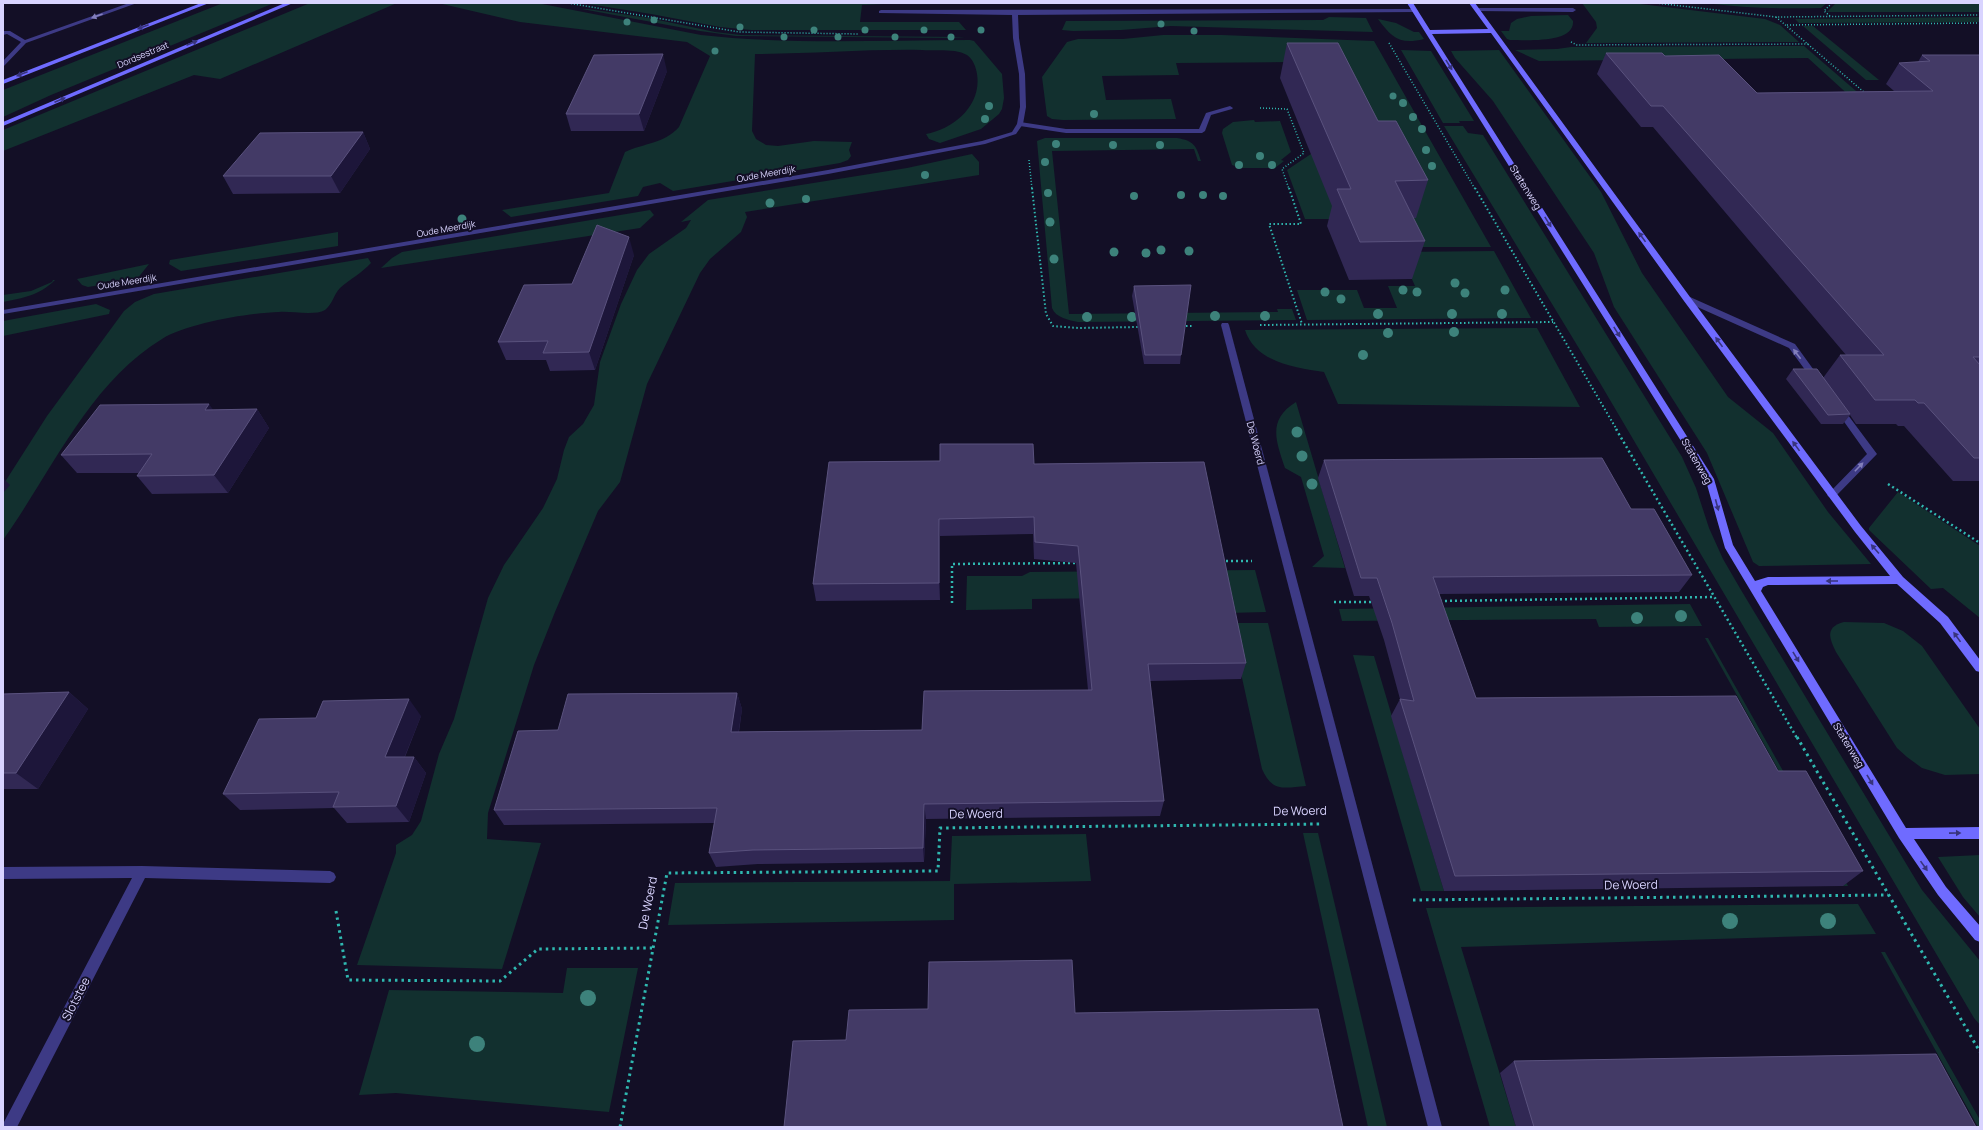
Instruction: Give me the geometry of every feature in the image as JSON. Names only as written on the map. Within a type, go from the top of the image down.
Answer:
[{"type":"street","points":[[3,65],[24,42],[134,3]]},
{"type":"street","points":[[3,82],[206,3]]},
{"type":"street","name":"Dordsestraat","points":[[3,124],[290,3]]},
{"type":"street","name":"Statenweg","points":[[1410,3],[1711,481],[1728,545],[1903,834],[1942,891],[1980,936]]},
{"type":"street","points":[[1472,3],[1832,496],[1899,580],[1944,620],[1980,668]]},
{"type":"street","points":[[1478,10],[1572,10],[1567,3]]},
{"type":"street","points":[[881,12],[1015,13],[1415,11]]},
{"type":"street","points":[[1015,13],[1016,38],[1022,74],[1023,107],[1020,124],[1066,131],[1202,131],[1208,114],[1230,108]]},
{"type":"street","points":[[1429,32],[1493,31]]},
{"type":"street","points":[[3,33],[8,32],[24,42]]},
{"type":"street","name":"Oude Meerdijk","points":[[3,312],[228,275],[937,152],[983,143],[1014,133],[1020,124]]},
{"type":"street","points":[[1687,299],[1792,346],[1820,384]]},
{"type":"street","name":"De Woerd","points":[[1225,325],[1435,1127]]},
{"type":"street","points":[[1832,496],[1872,454],[1834,403]]},
{"type":"street","points":[[1756,591],[1759,584],[1768,581],[1899,580]]},
{"type":"street","points":[[1903,834],[1980,833]]},
{"type":"street","points":[[3,873],[142,872],[330,877]]},
{"type":"street","name":"Slotstee","points":[[9,1127],[142,872]]},
{"type":"path","points":[[568,3],[739,32],[864,34]]},
{"type":"path","points":[[1656,3],[1776,17],[1980,15]]},
{"type":"path","points":[[1830,16],[1824,11],[1832,3]]},
{"type":"path","points":[[1776,17],[1867,94]]},
{"type":"path","points":[[1785,24],[1980,23]]},
{"type":"path","points":[[1565,39],[1576,45],[1809,44]]},
{"type":"path","points":[[1389,43],[1715,597],[1980,1052]]},
{"type":"path","points":[[1230,108],[1287,109],[1304,153],[1282,169],[1301,224],[1269,224],[1302,324]]},
{"type":"path","points":[[1860,465],[1980,543]]},
{"type":"path","points":[[1215,562],[1287,561]]},
{"type":"path","points":[[952,604],[952,564],[1080,563]]},
{"type":"path","points":[[1439,601],[1715,597]]},
{"type":"path","points":[[1301,618],[1334,618],[1328,602],[1376,602]]},
{"type":"path","name":"De Woerd","points":[[652,948],[667,873],[938,871],[940,828],[1356,823]]},
{"type":"path","points":[[330,877],[348,980],[500,981],[538,949],[652,948],[620,1127]]},
{"type":"path","name":"De Woerd","points":[[1375,900],[1888,894]]},
{"type":"green space","points":[[223,3],[274,3],[51,95],[3,117],[3,90]]},
{"type":"green space","points":[[310,3],[397,3],[220,79],[194,75],[3,151],[3,130]]},
{"type":"green space","points":[[438,3],[537,3],[701,35],[734,38],[802,41],[970,40],[974,41],[1002,74],[1004,98],[1002,109],[999,114],[981,129],[940,143],[929,139],[926,134],[946,127],[956,121],[964,114],[975,96],[977,71],[973,61],[967,55],[957,51],[901,50],[755,54],[752,131],[756,139],[766,145],[778,146],[814,141],[852,142],[849,150],[851,156],[848,160],[840,163],[673,191],[660,183],[643,187],[638,196],[511,217],[502,210],[609,193],[625,152],[667,137],[679,127],[710,56],[687,42],[520,22]]},
{"type":"green space","points":[[582,3],[905,3],[862,5],[860,22],[959,22],[966,30],[751,30],[720,27]]},
{"type":"green space","points":[[1582,3],[1632,3],[1765,19],[1780,25],[1799,42],[1586,43],[1597,28],[1596,22]]},
{"type":"green space","points":[[1704,3],[1827,3],[1821,8],[1792,8],[1748,7]]},
{"type":"green space","points":[[1836,3],[1980,3],[1980,12],[1827,12]]},
{"type":"green space","points":[[582,9],[649,18],[715,32],[741,35],[965,37],[736,36],[700,31]]},
{"type":"green space","points":[[1568,15],[1573,21],[1571,28],[1566,34],[1558,37],[1537,40],[1510,40],[1507,39],[1501,31],[1509,31],[1511,23],[1517,19],[1531,16]]},
{"type":"green space","points":[[1329,17],[1366,18],[1373,32],[1171,26],[1121,30],[1062,30],[1066,21],[1323,20]]},
{"type":"green space","points":[[1980,17],[1980,22],[1799,23],[1795,19]]},
{"type":"green space","points":[[1378,19],[1396,23],[1414,32],[1419,32],[1424,39],[1409,41],[1397,38],[1388,31]]},
{"type":"green space","points":[[1803,26],[1813,26],[1879,80],[1866,80]]},
{"type":"green space","points":[[1163,35],[1222,35],[1374,41],[1491,247],[1398,247],[1288,62],[1176,63],[1179,75],[1102,76],[1106,100],[1171,99],[1176,119],[1063,120],[1052,119],[1047,116],[1042,77],[1067,42],[1078,39],[1123,39]]},
{"type":"green space","points":[[1804,46],[1878,110],[1864,109],[1808,58],[1539,61],[1515,50],[1557,49],[1571,47]]},
{"type":"green space","points":[[1401,50],[1431,51],[1474,121],[1443,123]]},
{"type":"green space","points":[[1499,50],[1601,192],[1642,273],[1728,397],[1773,433],[1828,512],[1871,564],[1759,566],[1753,562],[1707,453],[1614,307],[1594,253],[1493,101],[1455,58],[1451,51]]},
{"type":"green space","points":[[1254,120],[1255,122],[1280,121],[1291,152],[1281,160],[1284,161],[1275,168],[1241,168],[1232,165],[1222,133],[1223,129],[1233,122]]},
{"type":"green space","points":[[1444,126],[1463,126],[1468,133],[1483,135],[1682,457],[1696,488],[1709,528],[1723,559],[1741,590],[1922,890],[1980,961],[1980,1025],[1974,1018],[1600,383]]},
{"type":"green space","points":[[1045,138],[1177,138],[1191,142],[1196,147],[1201,161],[1198,161],[1194,149],[1052,151],[1069,314],[1278,312],[1277,309],[1292,309],[1296,320],[1078,322],[1063,318],[1056,314],[1052,308],[1037,141]]},
{"type":"green space","points":[[972,154],[979,162],[979,175],[745,212],[747,217],[741,232],[710,259],[700,273],[647,384],[620,482],[598,511],[534,665],[488,813],[487,839],[541,843],[502,969],[357,965],[396,853],[396,845],[412,835],[421,821],[439,754],[454,719],[488,598],[504,565],[543,508],[557,479],[564,450],[569,437],[583,424],[594,405],[600,362],[621,304],[637,270],[649,254],[686,228],[691,220],[681,222],[708,200],[907,168]]},
{"type":"green space","points":[[1311,154],[1329,154],[1334,219],[1305,219],[1287,170]]},
{"type":"green space","points":[[650,210],[654,215],[640,228],[381,268],[392,258],[402,252]]},
{"type":"green space","points":[[338,232],[338,246],[181,271],[169,264],[170,260]]},
{"type":"green space","points":[[1494,251],[1531,318],[1307,320],[1297,290],[1357,290],[1364,308],[1397,308],[1388,286],[1415,286],[1400,252]]},
{"type":"green space","points":[[368,258],[371,263],[340,288],[329,305],[321,312],[279,312],[252,314],[219,320],[173,333],[136,358],[113,380],[92,404],[3,540],[3,485],[47,416],[124,311],[135,302],[154,294]]},
{"type":"green space","points":[[149,264],[137,279],[88,287],[82,285],[77,279]]},
{"type":"green space","points":[[55,280],[43,289],[37,292],[3,302],[3,295],[31,291],[52,282]]},
{"type":"green space","points":[[96,304],[110,310],[109,314],[3,336],[3,321]]},
{"type":"green space","points":[[1537,328],[1580,407],[1338,404],[1324,372],[1277,362],[1257,350],[1250,341],[1245,330]]},
{"type":"green space","points":[[1296,402],[1345,568],[1312,567],[1324,556],[1301,477],[1285,468],[1279,449],[1276,432],[1277,424],[1281,416]]},
{"type":"green space","points":[[1898,492],[1980,546],[1980,618],[1943,588],[1931,589],[1869,530],[1869,528]]},
{"type":"green space","points":[[1255,570],[1266,612],[1228,613],[1116,598],[1032,599],[1032,609],[966,610],[967,576],[1022,576],[1030,572]]},
{"type":"green space","points":[[1690,604],[1702,626],[1599,627],[1596,619],[1342,621],[1339,609]]},
{"type":"green space","points":[[1844,622],[1884,623],[1903,631],[1922,646],[1980,729],[1980,774],[1945,775],[1922,768],[1897,748],[1836,652],[1830,638],[1831,630],[1838,624]]},
{"type":"green space","points":[[1230,623],[1268,623],[1306,786],[1280,787],[1270,782],[1262,769]]},
{"type":"green space","points":[[1705,638],[1708,638],[1848,886],[1843,886]]},
{"type":"green space","points":[[1353,655],[1374,656],[1444,891],[1421,891]]},
{"type":"green space","points":[[1303,833],[1318,833],[1387,1127],[1368,1127]]},
{"type":"green space","points":[[1086,834],[1091,881],[954,884],[954,920],[668,925],[675,883],[950,881],[952,836]]},
{"type":"green space","points":[[1980,855],[1980,917],[1963,897],[1938,857]]},
{"type":"green space","points":[[1858,904],[1876,934],[1461,947],[1516,1127],[1490,1127],[1426,908]]},
{"type":"green space","points":[[1881,952],[1885,952],[1980,1120],[1980,1127],[1978,1127]]},
{"type":"green space","points":[[567,968],[638,968],[609,1112],[396,1093],[359,1095],[389,990],[563,993]]},
{"type":"building","points":[[1287,43],[1338,43],[1378,121],[1396,121],[1428,180],[1395,181],[1425,241],[1360,242],[1337,189],[1351,189]]},
{"type":"building","points":[[1606,53],[1662,53],[1665,56],[1719,55],[1757,93],[1933,91],[1899,63],[1930,61],[1922,55],[1980,55],[1980,357],[1973,357],[1980,365],[1980,458],[1974,458],[1924,403],[1918,403],[1915,400],[1875,400],[1840,355],[1884,355],[1663,106],[1651,106]]},
{"type":"building","points":[[663,54],[639,114],[566,114],[594,55]]},
{"type":"building","points":[[363,132],[331,176],[223,176],[260,133]]},
{"type":"building","points":[[597,225],[629,237],[589,352],[543,353],[548,341],[498,342],[524,285],[572,284]]},
{"type":"building","points":[[1191,285],[1181,355],[1145,355],[1134,286]]},
{"type":"building","points":[[1793,369],[1817,369],[1850,414],[1828,415]]},
{"type":"building","points":[[209,404],[205,410],[257,409],[214,475],[137,476],[152,454],[61,455],[100,405]]},
{"type":"building","points":[[940,444],[1033,444],[1034,464],[1204,462],[1246,663],[1148,664],[1164,801],[924,804],[923,848],[753,850],[709,853],[717,808],[494,810],[518,731],[558,730],[568,694],[737,693],[731,732],[922,730],[924,691],[1092,690],[1078,546],[1035,542],[1034,517],[939,519],[939,583],[813,584],[829,462],[940,461]]},
{"type":"building","points":[[1602,458],[1631,509],[1654,509],[1692,575],[1433,577],[1476,698],[1736,696],[1778,771],[1806,771],[1863,871],[1455,876],[1400,699],[1414,701],[1392,623],[1377,578],[1361,578],[1324,460]]},
{"type":"building","points":[[69,692],[16,773],[3,773],[3,694]]},
{"type":"building","points":[[409,699],[385,757],[414,757],[396,806],[333,807],[339,792],[223,794],[259,719],[316,718],[323,701]]},
{"type":"building","points":[[1072,960],[1075,1013],[1318,1009],[1343,1127],[784,1127],[793,1041],[846,1040],[849,1010],[928,1009],[929,962]]},
{"type":"building","points":[[1936,1054],[1976,1127],[1534,1127],[1514,1061]]}]
